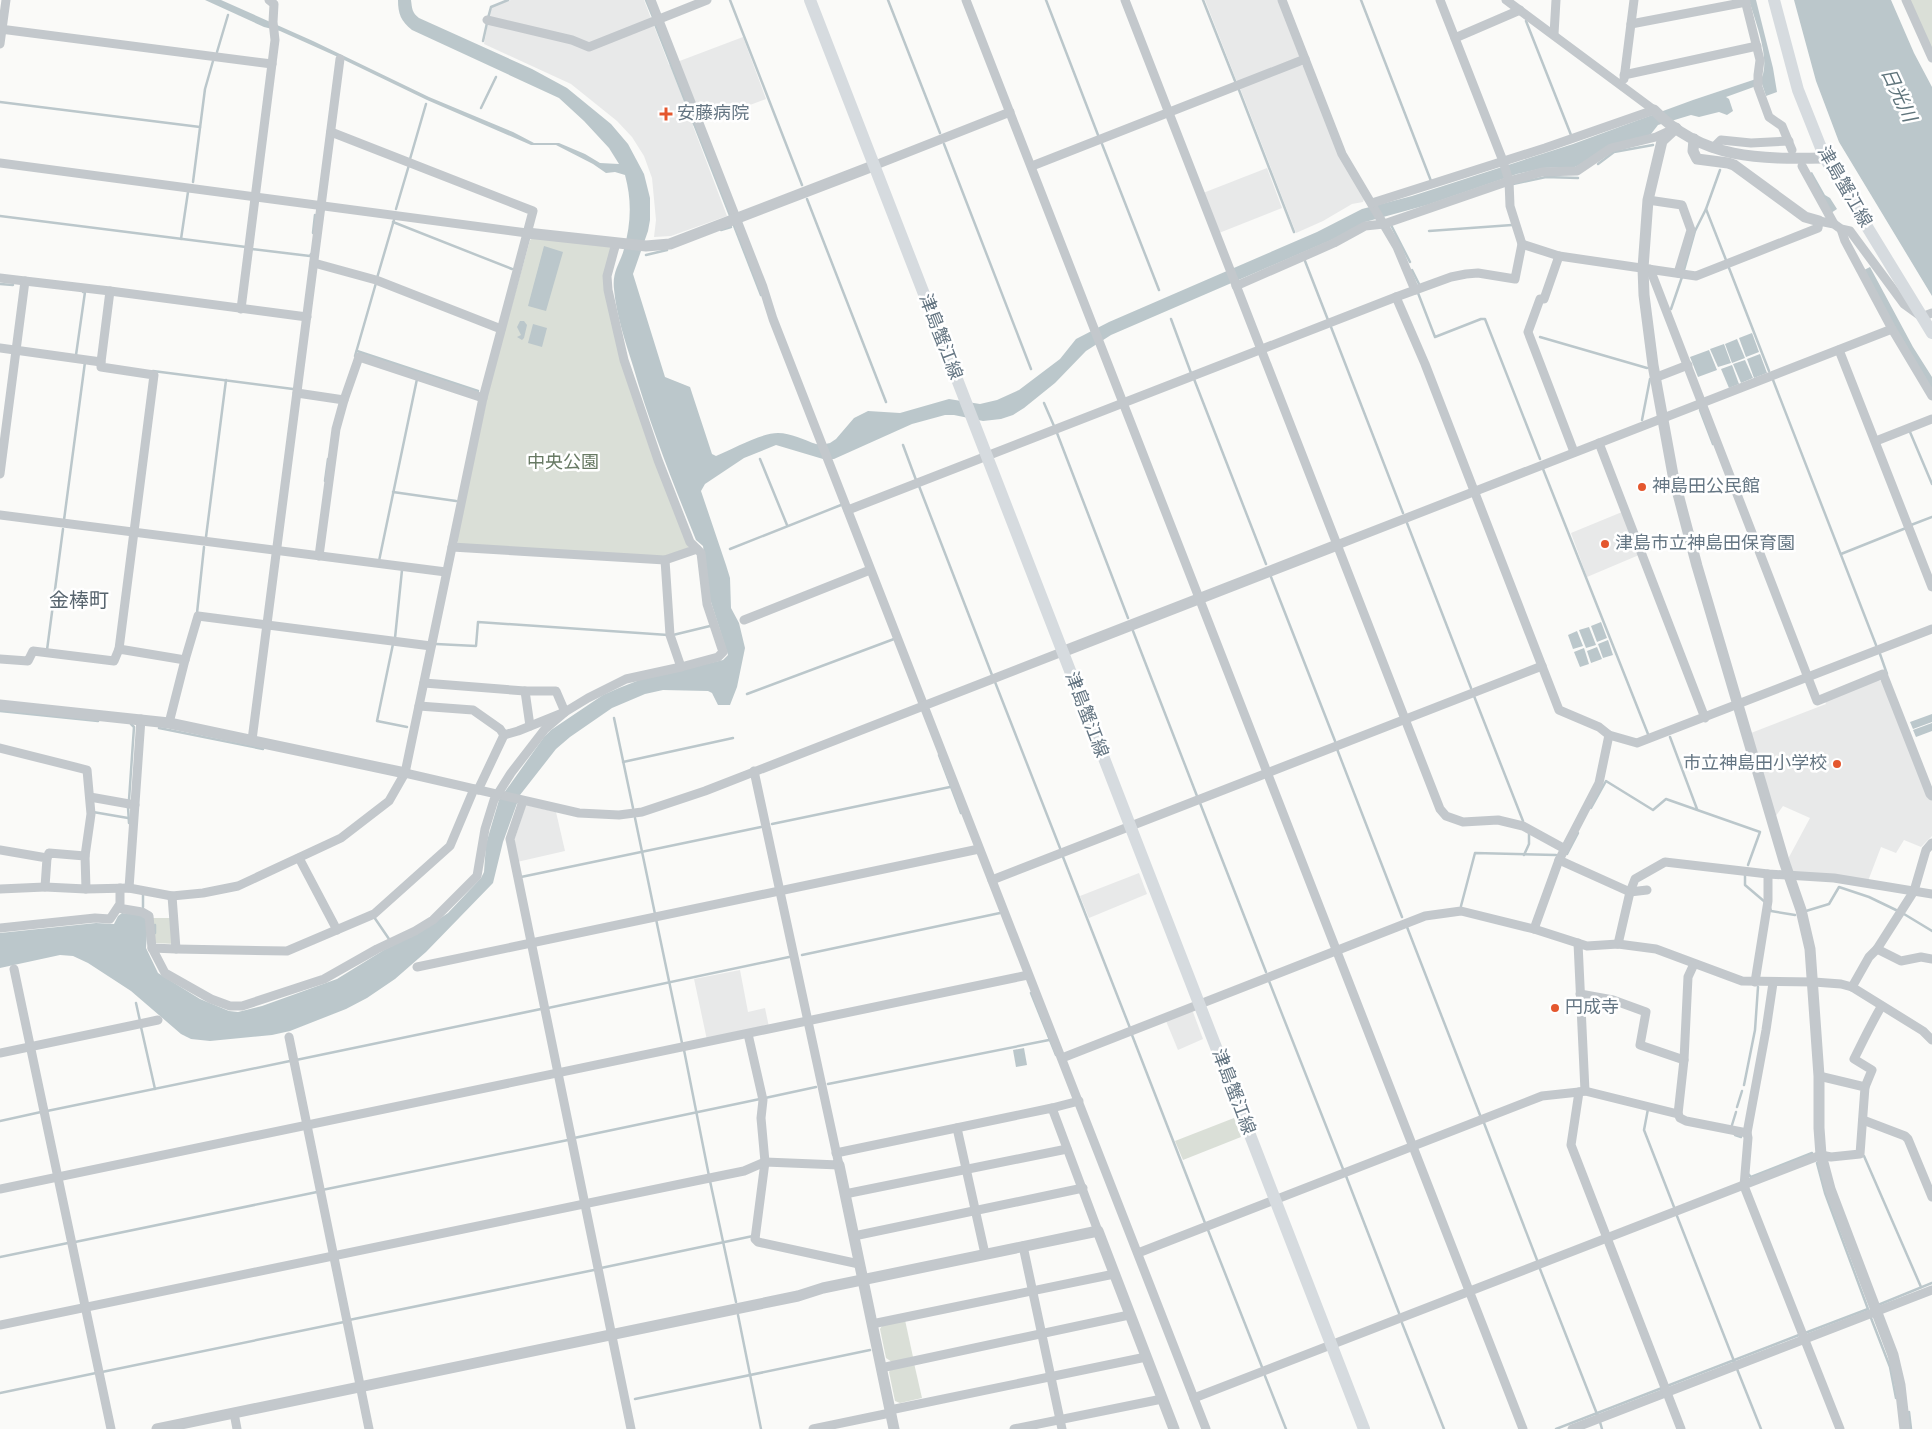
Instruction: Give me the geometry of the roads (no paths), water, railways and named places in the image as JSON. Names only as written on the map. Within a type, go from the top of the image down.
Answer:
[{"type":"main road","name":"津島蟹江線","points":[[810,0],[1364,1429]]},
{"type":"main road","name":"津島蟹江線","points":[[1774,0],[1798,90],[1825,158],[1927,315],[1932,333]]},
{"type":"street","points":[[0,44],[6,0]]},
{"type":"street","points":[[241,309],[275,40],[274,4],[269,0]]},
{"type":"street","points":[[651,0],[733,220],[766,294],[773,319],[924,705],[977,849],[992,880],[1026,975],[1062,1058],[1076,1102],[1138,1253],[1206,1429]]},
{"type":"street","points":[[487,20],[572,40],[589,48],[707,0]]},
{"type":"street","points":[[966,0],[1523,1429]]},
{"type":"street","points":[[1124,0],[1440,809],[1446,816],[1463,822],[1498,820],[1523,826],[1565,849]]},
{"type":"street","points":[[1282,0],[1342,154],[1384,222],[1415,290]]},
{"type":"street","points":[[848,510],[1451,277],[1478,273],[1515,279],[1522,244],[1510,206],[1509,182],[1503,161],[1440,0]]},
{"type":"street","points":[[1506,0],[1623,86],[1672,126],[1694,139],[1713,148],[1754,158],[1825,158]]},
{"type":"street","points":[[1554,34],[1556,0]]},
{"type":"street","points":[[1623,86],[1634,0]]},
{"type":"street","points":[[1906,0],[1932,58]]},
{"type":"street","points":[[1631,24],[1746,1],[1760,60],[1758,87],[1770,117],[1782,126],[1791,145],[1721,140],[1713,148]]},
{"type":"street","points":[[1455,38],[1520,10]]},
{"type":"street","points":[[1,29],[272,64]]},
{"type":"street","points":[[1624,75],[1757,46]]},
{"type":"street","points":[[252,740],[340,59]]},
{"type":"street","points":[[1032,166],[1304,59]]},
{"type":"street","points":[[1372,204],[1655,111]]},
{"type":"street","points":[[0,163],[527,233],[646,246],[670,244],[1010,112]]},
{"type":"street","points":[[1236,285],[1334,243],[1365,226],[1384,222],[1542,172],[1577,172],[1611,148],[1656,137],[1672,126]]},
{"type":"street","points":[[1672,126],[1662,141],[1648,200],[1646,269],[1648,324],[1662,418],[1692,548],[1737,705],[1806,927],[1814,982],[1821,1155],[1830,1189],[1893,1355],[1904,1413],[1905,1429]]},
{"type":"street","points":[[0,889],[45,887],[124,888],[172,896],[203,894],[238,886],[341,838],[389,802],[405,773],[483,398],[533,211],[331,132]]},
{"type":"street","points":[[1694,139],[1693,151],[1697,159],[1728,162],[1805,217],[1850,231],[1904,304],[1927,315]]},
{"type":"street","points":[[1802,166],[1838,226],[1892,328],[1932,396]]},
{"type":"street","points":[[1648,200],[1682,205],[1691,230],[1678,273]]},
{"type":"street","points":[[1522,244],[1559,256],[1696,276],[1818,228],[1819,221]]},
{"type":"street","points":[[118,908],[145,913],[149,916],[152,948],[165,973],[211,999],[230,1006],[254,1004],[324,979],[423,926],[441,913],[478,876],[484,829],[498,795],[511,773],[545,729],[565,712],[626,679],[718,657],[723,652],[707,604],[701,553],[690,542],[658,460],[624,360],[608,290],[607,276],[620,244]]},
{"type":"street","points":[[1559,256],[1544,299],[1540,299],[1528,332],[1574,452]]},
{"type":"street","points":[[314,264],[376,280],[501,329]]},
{"type":"street","points":[[1646,269],[1688,365],[1817,700],[1883,674],[1932,796]]},
{"type":"street","points":[[0,278],[307,317]]},
{"type":"street","points":[[0,474],[25,281]]},
{"type":"street","points":[[0,659],[28,661],[33,650],[114,661],[119,649],[154,375],[101,368],[110,291]]},
{"type":"street","points":[[1396,297],[1425,364],[1559,710],[1599,727],[1609,735],[1637,743],[1932,629]]},
{"type":"street","points":[[0,706],[169,723],[405,773],[522,801],[593,814],[620,815],[642,812],[684,799],[1892,328]]},
{"type":"street","points":[[0,348],[101,362]]},
{"type":"street","points":[[1838,350],[1876,441],[1932,587]]},
{"type":"street","points":[[319,556],[336,429],[359,357],[483,398]]},
{"type":"street","points":[[1657,377],[1688,365]]},
{"type":"street","points":[[297,393],[344,400]]},
{"type":"street","points":[[1876,441],[1932,419]]},
{"type":"street","points":[[1598,443],[1705,718]]},
{"type":"street","points":[[0,515],[446,572]]},
{"type":"street","points":[[452,546],[665,560],[697,549]]},
{"type":"street","points":[[665,560],[670,635],[681,667]]},
{"type":"street","points":[[744,620],[870,570]]},
{"type":"street","points":[[169,723],[198,616],[431,646]]},
{"type":"street","points":[[119,649],[185,660]]},
{"type":"street","points":[[992,880],[1542,666]]},
{"type":"street","points":[[424,683],[525,691],[556,691],[565,712]]},
{"type":"street","points":[[525,691],[530,726]]},
{"type":"street","points":[[419,706],[473,710],[500,729],[504,734]]},
{"type":"street","points":[[504,734],[518,731],[565,712]]},
{"type":"street","points":[[0,928],[95,918],[110,919],[118,908],[124,888],[135,805],[141,719]]},
{"type":"street","points":[[152,948],[287,951],[374,914],[450,846],[504,734]]},
{"type":"street","points":[[1534,929],[1559,860],[1599,783],[1609,735]]},
{"type":"street","points":[[0,748],[87,770],[91,814],[85,856],[86,889]]},
{"type":"street","points":[[754,771],[781,890],[894,1429]]},
{"type":"street","points":[[90,797],[135,805]]},
{"type":"street","points":[[522,801],[510,840],[631,1429]]},
{"type":"street","points":[[1852,988],[1869,957],[1877,949],[1914,890],[1926,850],[1932,843]]},
{"type":"street","points":[[418,967],[977,849]]},
{"type":"street","points":[[0,850],[47,858]]},
{"type":"street","points":[[45,887],[49,853],[85,856]]},
{"type":"street","points":[[299,858],[337,930]]},
{"type":"street","points":[[1559,860],[1630,892],[1647,890]]},
{"type":"street","points":[[1618,944],[1630,892],[1635,879],[1665,862],[1768,874],[1834,878],[1932,894]]},
{"type":"street","points":[[1755,982],[1768,901],[1768,874]]},
{"type":"street","points":[[172,896],[176,948]]},
{"type":"street","points":[[1062,1058],[1425,916],[1461,911],[1534,929],[1587,946],[1618,944],[1656,948],[1742,981],[1841,984],[1852,988],[1923,1031],[1932,1040]]},
{"type":"street","points":[[1578,943],[1582,1091],[1571,1144],[1636,1308],[1681,1429]]},
{"type":"street","points":[[1877,949],[1901,961],[1921,957],[1932,959]]},
{"type":"street","points":[[1694,964],[1688,977],[1684,1060],[1678,1114],[1686,1122],[1747,1133]]},
{"type":"street","points":[[14,969],[112,1429]]},
{"type":"street","points":[[0,1189],[1026,975]]},
{"type":"street","points":[[1772,982],[1766,1030],[1747,1133],[1744,1186],[1840,1429]]},
{"type":"street","points":[[1580,994],[1613,1000],[1646,1012],[1640,1045],[1684,1060]]},
{"type":"street","points":[[1194,1398],[1821,1155],[1860,1154],[1865,1086],[1872,1070],[1854,1059],[1881,1007]]},
{"type":"street","points":[[0,1053],[158,1020]]},
{"type":"street","points":[[748,1034],[763,1100],[761,1118],[765,1162],[755,1238],[758,1242],[859,1264]]},
{"type":"street","points":[[289,1037],[369,1429]]},
{"type":"street","points":[[1819,1076],[1865,1086]]},
{"type":"street","points":[[1138,1253],[1542,1096],[1582,1091],[1678,1114]]},
{"type":"street","points":[[836,1154],[1076,1102]]},
{"type":"street","points":[[1052,1108],[1129,1315],[1174,1429]]},
{"type":"street","points":[[1863,1120],[1905,1136],[1908,1139],[1932,1197]]},
{"type":"street","points":[[957,1128],[985,1254]]},
{"type":"street","points":[[845,1194],[1067,1149]]},
{"type":"street","points":[[0,1325],[744,1171],[765,1162],[839,1165]]},
{"type":"street","points":[[854,1236],[1083,1188]]},
{"type":"street","points":[[157,1429],[798,1296],[823,1288],[1098,1230]]},
{"type":"street","points":[[1023,1246],[1062,1429]]},
{"type":"street","points":[[872,1324],[1114,1274]]},
{"type":"street","points":[[1572,1429],[1665,1388],[1803,1335],[1876,1312],[1932,1290]]},
{"type":"street","points":[[881,1368],[1042,1332],[1129,1315]]},
{"type":"street","points":[[813,1429],[1051,1376],[1146,1357]]},
{"type":"street","points":[[1014,1429],[1162,1399]]},
{"type":"street","points":[[234,1413],[237,1429]]},
{"type":"water","points":[[205,0],[221,0],[313,41],[429,97],[513,132],[534,143],[559,143],[585,154],[600,163],[619,164],[609,148],[559,98],[412,30],[403,20],[398,5],[398,0],[411,0],[412,8],[419,18],[532,69],[567,88],[611,124],[628,144],[644,174],[650,198],[648,231],[633,274],[665,377],[690,387],[712,454],[716,456],[755,438],[778,433],[788,434],[821,445],[830,443],[836,439],[854,418],[868,411],[900,413],[949,399],[980,404],[997,400],[1019,390],[1060,359],[1076,339],[1109,322],[1317,232],[1362,209],[1412,196],[1573,144],[1762,77],[1764,69],[1763,49],[1749,0],[1756,0],[1777,92],[1766,96],[1762,84],[1726,97],[1729,99],[1733,111],[1727,115],[1719,112],[1699,117],[1691,115],[1658,125],[1651,134],[1575,167],[1543,168],[1517,174],[1427,205],[1365,222],[1336,238],[1111,335],[1086,351],[1055,383],[1013,415],[1001,419],[983,421],[945,415],[912,424],[834,459],[823,459],[776,445],[744,458],[705,484],[701,491],[730,578],[731,608],[739,623],[745,648],[737,687],[730,705],[718,705],[712,693],[708,691],[663,690],[645,694],[612,708],[556,749],[520,795],[503,842],[493,883],[426,952],[395,979],[367,998],[346,1009],[290,1031],[272,1035],[210,1041],[191,1039],[181,1034],[131,991],[88,963],[73,956],[60,955],[0,968],[0,933],[96,923],[114,924],[122,913],[143,915],[148,921],[146,948],[158,973],[200,999],[229,1011],[238,1012],[262,1006],[337,979],[384,950],[420,932],[448,913],[481,878],[484,872],[486,844],[499,800],[551,730],[603,695],[619,688],[642,679],[723,660],[728,655],[710,599],[703,546],[696,540],[670,475],[654,432],[621,328],[614,289],[614,277],[624,249],[629,221],[630,203],[625,175],[615,172],[606,173],[593,164],[556,145],[531,145],[427,100],[280,31],[264,27]]},
{"type":"water","name":"日光川","points":[[1794,0],[1891,0],[1914,53],[1932,87],[1932,296],[1839,142],[1816,81]]},
{"type":"water","points":[[1812,172],[1825,195],[1830,198],[1837,209],[1831,213],[1810,173]]},
{"type":"water","points":[[544,246],[563,252],[546,311],[528,306]]},
{"type":"water","points":[[1870,267],[1913,347],[1932,377],[1932,390],[1915,364],[1864,270]]},
{"type":"water","points":[[520,321],[524,321],[527,325],[522,340],[517,337],[521,335],[517,327]]},
{"type":"water","points":[[533,324],[547,328],[542,347],[528,343]]},
{"type":"water","points":[[1752,333],[1759,352],[1746,357],[1739,338]]},
{"type":"water","points":[[1737,339],[1745,358],[1732,363],[1725,344]]},
{"type":"water","points":[[1724,344],[1731,363],[1718,367],[1710,349]]},
{"type":"water","points":[[1709,350],[1717,370],[1698,377],[1690,357]]},
{"type":"water","points":[[1760,354],[1767,373],[1754,378],[1747,359]]},
{"type":"water","points":[[1745,360],[1753,378],[1741,383],[1733,364]]},
{"type":"water","points":[[1732,365],[1739,384],[1729,388],[1721,369]]},
{"type":"water","points":[[1601,622],[1607,638],[1597,642],[1591,626]]},
{"type":"water","points":[[1589,627],[1596,645],[1586,648],[1579,630]]},
{"type":"water","points":[[1577,631],[1583,646],[1573,649],[1568,635]]},
{"type":"water","points":[[1608,640],[1613,655],[1603,658],[1598,644]]},
{"type":"water","points":[[1597,647],[1602,659],[1591,663],[1587,651]]},
{"type":"water","points":[[1584,648],[1589,664],[1580,667],[1574,652]]},
{"type":"water","points":[[1932,714],[1932,722],[1913,729],[1910,722]]},
{"type":"water","points":[[1932,723],[1932,731],[1916,737],[1913,730]]},
{"type":"water","points":[[1024,1048],[1027,1065],[1016,1067],[1013,1050]]},
{"type":"waterway","points":[[488,18],[491,7],[508,0]]},
{"type":"waterway","points":[[646,0],[653,17]]},
{"type":"waterway","points":[[730,0],[802,185]]},
{"type":"waterway","points":[[888,0],[940,133]]},
{"type":"waterway","points":[[1046,0],[1098,135]]},
{"type":"waterway","points":[[1203,0],[1235,81]]},
{"type":"waterway","points":[[1361,0],[1431,181]]},
{"type":"waterway","points":[[217,52],[228,15]]},
{"type":"waterway","points":[[1526,21],[1571,135]]},
{"type":"waterway","points":[[483,41],[487,23]]},
{"type":"waterway","points":[[655,24],[731,218]]},
{"type":"waterway","points":[[193,182],[205,89],[213,61]]},
{"type":"waterway","points":[[481,108],[496,77]]},
{"type":"waterway","points":[[1239,90],[1294,232]]},
{"type":"waterway","points":[[0,102],[200,127]]},
{"type":"waterway","points":[[410,159],[426,104]]},
{"type":"waterway","points":[[944,144],[1031,369]]},
{"type":"waterway","points":[[1102,144],[1159,290]]},
{"type":"waterway","points":[[1598,164],[1614,152],[1653,145]]},
{"type":"waterway","points":[[396,209],[409,165]]},
{"type":"waterway","points":[[1684,270],[1695,231],[1706,209],[1720,170]]},
{"type":"waterway","points":[[1513,184],[1546,177],[1578,178]]},
{"type":"waterway","points":[[181,239],[188,192]]},
{"type":"waterway","points":[[807,199],[886,402]]},
{"type":"waterway","points":[[1706,209],[1726,260]]},
{"type":"waterway","points":[[313,233],[315,215]]},
{"type":"waterway","points":[[0,216],[246,247]]},
{"type":"waterway","points":[[377,278],[394,220]]},
{"type":"waterway","points":[[393,222],[512,269]]},
{"type":"waterway","points":[[733,223],[761,295]]},
{"type":"waterway","points":[[1391,225],[1410,262]]},
{"type":"waterway","points":[[1429,231],[1512,225]]},
{"type":"waterway","points":[[721,230],[731,227]]},
{"type":"waterway","points":[[251,249],[310,256],[311,254]]},
{"type":"waterway","points":[[646,255],[667,250]]},
{"type":"waterway","points":[[1305,261],[1328,320]]},
{"type":"waterway","points":[[1729,268],[1769,371]]},
{"type":"waterway","points":[[1412,270],[1419,284]]},
{"type":"waterway","points":[[1671,309],[1682,277]]},
{"type":"waterway","points":[[355,356],[376,283]]},
{"type":"waterway","points":[[0,284],[13,285]]},
{"type":"waterway","points":[[76,355],[85,292],[83,292]]},
{"type":"waterway","points":[[1418,293],[1435,337],[1485,319],[1540,459]]},
{"type":"waterway","points":[[1171,319],[1191,373]]},
{"type":"waterway","points":[[1331,327],[1403,513]]},
{"type":"waterway","points":[[1540,337],[1647,368]]},
{"type":"waterway","points":[[357,351],[478,391]]},
{"type":"waterway","points":[[64,520],[85,362]]},
{"type":"waterway","points":[[153,371],[293,389]]},
{"type":"waterway","points":[[379,561],[417,379]]},
{"type":"waterway","points":[[1194,379],[1266,564]]},
{"type":"waterway","points":[[1642,420],[1650,379]]},
{"type":"waterway","points":[[206,537],[226,380]]},
{"type":"waterway","points":[[1773,380],[1876,645]]},
{"type":"waterway","points":[[1044,403],[1054,426]]},
{"type":"waterway","points":[[1700,410],[1713,444]]},
{"type":"waterway","points":[[1910,432],[1932,484]]},
{"type":"waterway","points":[[1057,433],[1128,618]]},
{"type":"waterway","points":[[903,445],[916,480]]},
{"type":"waterway","points":[[325,481],[328,459]]},
{"type":"waterway","points":[[760,459],[787,525]]},
{"type":"waterway","points":[[1543,469],[1648,734]]},
{"type":"waterway","points":[[919,486],[992,675]]},
{"type":"waterway","points":[[393,492],[456,501]]},
{"type":"waterway","points":[[730,549],[841,505]]},
{"type":"waterway","points":[[1911,525],[1932,517]]},
{"type":"waterway","points":[[1407,523],[1471,688]]},
{"type":"waterway","points":[[1841,554],[1906,528]]},
{"type":"waterway","points":[[47,650],[63,529]]},
{"type":"waterway","points":[[197,613],[204,547]]},
{"type":"waterway","points":[[395,638],[402,570]]},
{"type":"waterway","points":[[1271,577],[1335,741]]},
{"type":"waterway","points":[[436,644],[476,646],[478,622],[668,635]]},
{"type":"waterway","points":[[673,635],[710,626]]},
{"type":"waterway","points":[[1133,631],[1197,796]]},
{"type":"waterway","points":[[747,694],[894,639]]},
{"type":"waterway","points":[[393,644],[377,721],[407,727]]},
{"type":"waterway","points":[[1880,654],[1887,674]]},
{"type":"waterway","points":[[995,682],[1060,848]]},
{"type":"waterway","points":[[1474,696],[1523,821]]},
{"type":"waterway","points":[[0,711],[98,721]]},
{"type":"waterway","points":[[614,718],[633,808]]},
{"type":"waterway","points":[[129,800],[134,727],[131,724]]},
{"type":"waterway","points":[[159,728],[263,749]]},
{"type":"waterway","points":[[1670,737],[1697,809]]},
{"type":"waterway","points":[[623,762],[733,738]]},
{"type":"waterway","points":[[1337,749],[1402,917]]},
{"type":"waterway","points":[[939,755],[961,813]]},
{"type":"waterway","points":[[1591,808],[1606,781],[1653,810],[1666,799],[1760,832],[1748,865]]},
{"type":"waterway","points":[[772,824],[950,787]]},
{"type":"waterway","points":[[1200,803],[1266,972]]},
{"type":"waterway","points":[[128,807],[129,823]]},
{"type":"waterway","points":[[93,812],[128,818]]},
{"type":"waterway","points":[[635,818],[655,914]]},
{"type":"waterway","points":[[521,877],[761,827]]},
{"type":"waterway","points":[[1567,854],[1578,833]]},
{"type":"waterway","points":[[1524,855],[1529,844],[1529,834]]},
{"type":"waterway","points":[[1461,906],[1475,853],[1556,855]]},
{"type":"waterway","points":[[1063,857],[1130,1028]]},
{"type":"waterway","points":[[1745,875],[1745,885],[1765,902]]},
{"type":"waterway","points":[[1806,911],[1829,904],[1839,887],[1869,897],[1896,910]]},
{"type":"waterway","points":[[143,895],[143,907]]},
{"type":"waterway","points":[[1770,908],[1771,911],[1795,915]]},
{"type":"waterway","points":[[802,955],[1000,913]]},
{"type":"waterway","points":[[1904,914],[1932,931]]},
{"type":"waterway","points":[[374,917],[389,939]]},
{"type":"waterway","points":[[656,919],[682,1043]]},
{"type":"waterway","points":[[155,925],[155,933]]},
{"type":"waterway","points":[[1407,927],[1480,1115]]},
{"type":"waterway","points":[[548,1008],[789,957]]},
{"type":"waterway","points":[[1269,981],[1343,1169]]},
{"type":"waterway","points":[[1744,1085],[1755,1030],[1758,987]]},
{"type":"waterway","points":[[1031,993],[1056,1055]]},
{"type":"waterway","points":[[136,1003],[140,1021]]},
{"type":"waterway","points":[[296,1060],[541,1009]]},
{"type":"waterway","points":[[141,1027],[155,1089]]},
{"type":"waterway","points":[[1132,1035],[1205,1223]]},
{"type":"waterway","points":[[828,1084],[1049,1040]]},
{"type":"waterway","points":[[684,1050],[709,1176]]},
{"type":"waterway","points":[[47,1111],[290,1061]]},
{"type":"waterway","points":[[765,1098],[816,1087]]},
{"type":"waterway","points":[[1737,1107],[1742,1091]]},
{"type":"waterway","points":[[574,1138],[760,1099]]},
{"type":"waterway","points":[[1648,1109],[1644,1130],[1674,1207]]},
{"type":"waterway","points":[[0,1121],[41,1112]]},
{"type":"waterway","points":[[1732,1125],[1736,1112]]},
{"type":"waterway","points":[[1484,1123],[1537,1260]]},
{"type":"waterway","points":[[1735,1135],[1741,1137]]},
{"type":"waterway","points":[[322,1190],[568,1140]]},
{"type":"waterway","points":[[1748,1174],[1751,1177],[1812,1153]]},
{"type":"waterway","points":[[1864,1156],[1921,1287]]},
{"type":"waterway","points":[[1805,1333],[1868,1309],[1825,1193],[1817,1163]]},
{"type":"waterway","points":[[1346,1176],[1399,1313]]},
{"type":"waterway","points":[[710,1181],[736,1302]]},
{"type":"waterway","points":[[75,1242],[317,1192]]},
{"type":"waterway","points":[[1677,1216],[1734,1361]]},
{"type":"waterway","points":[[1208,1230],[1262,1367]]},
{"type":"waterway","points":[[601,1268],[753,1236]]},
{"type":"waterway","points":[[0,1257],[68,1243]]},
{"type":"waterway","points":[[1540,1269],[1597,1414]]},
{"type":"waterway","points":[[349,1320],[594,1270]]},
{"type":"waterway","points":[[1878,1305],[1932,1283]]},
{"type":"waterway","points":[[738,1315],[761,1429]]},
{"type":"waterway","points":[[1871,1318],[1890,1367],[1896,1398]]},
{"type":"waterway","points":[[102,1372],[344,1322]]},
{"type":"waterway","points":[[1402,1323],[1444,1429]]},
{"type":"waterway","points":[[1667,1386],[1799,1335]]},
{"type":"waterway","points":[[635,1399],[870,1350]]},
{"type":"waterway","points":[[1737,1369],[1761,1429]]},
{"type":"waterway","points":[[0,1393],[96,1373]]},
{"type":"waterway","points":[[1265,1376],[1286,1429]]},
{"type":"waterway","points":[[1556,1429],[1662,1388]]},
{"type":"waterway","points":[[1909,1412],[1911,1429]]},
{"type":"waterway","points":[[1600,1422],[1602,1429]]},
{"type":"place","name":"安藤病院","points":[[666,114]]},
{"type":"place","name":"神島田公民館","points":[[1642,487]]},
{"type":"place","name":"津島市立神島田保育園","points":[[1605,544]]},
{"type":"place","name":"市立神島田小学校","points":[[1837,764]]},
{"type":"place","name":"円成寺","points":[[1555,1008]]},
{"type":"district","name":"金棒町","points":[[79,601]]},
{"type":"park label","name":"中央公園","points":[[563,463]]}]
